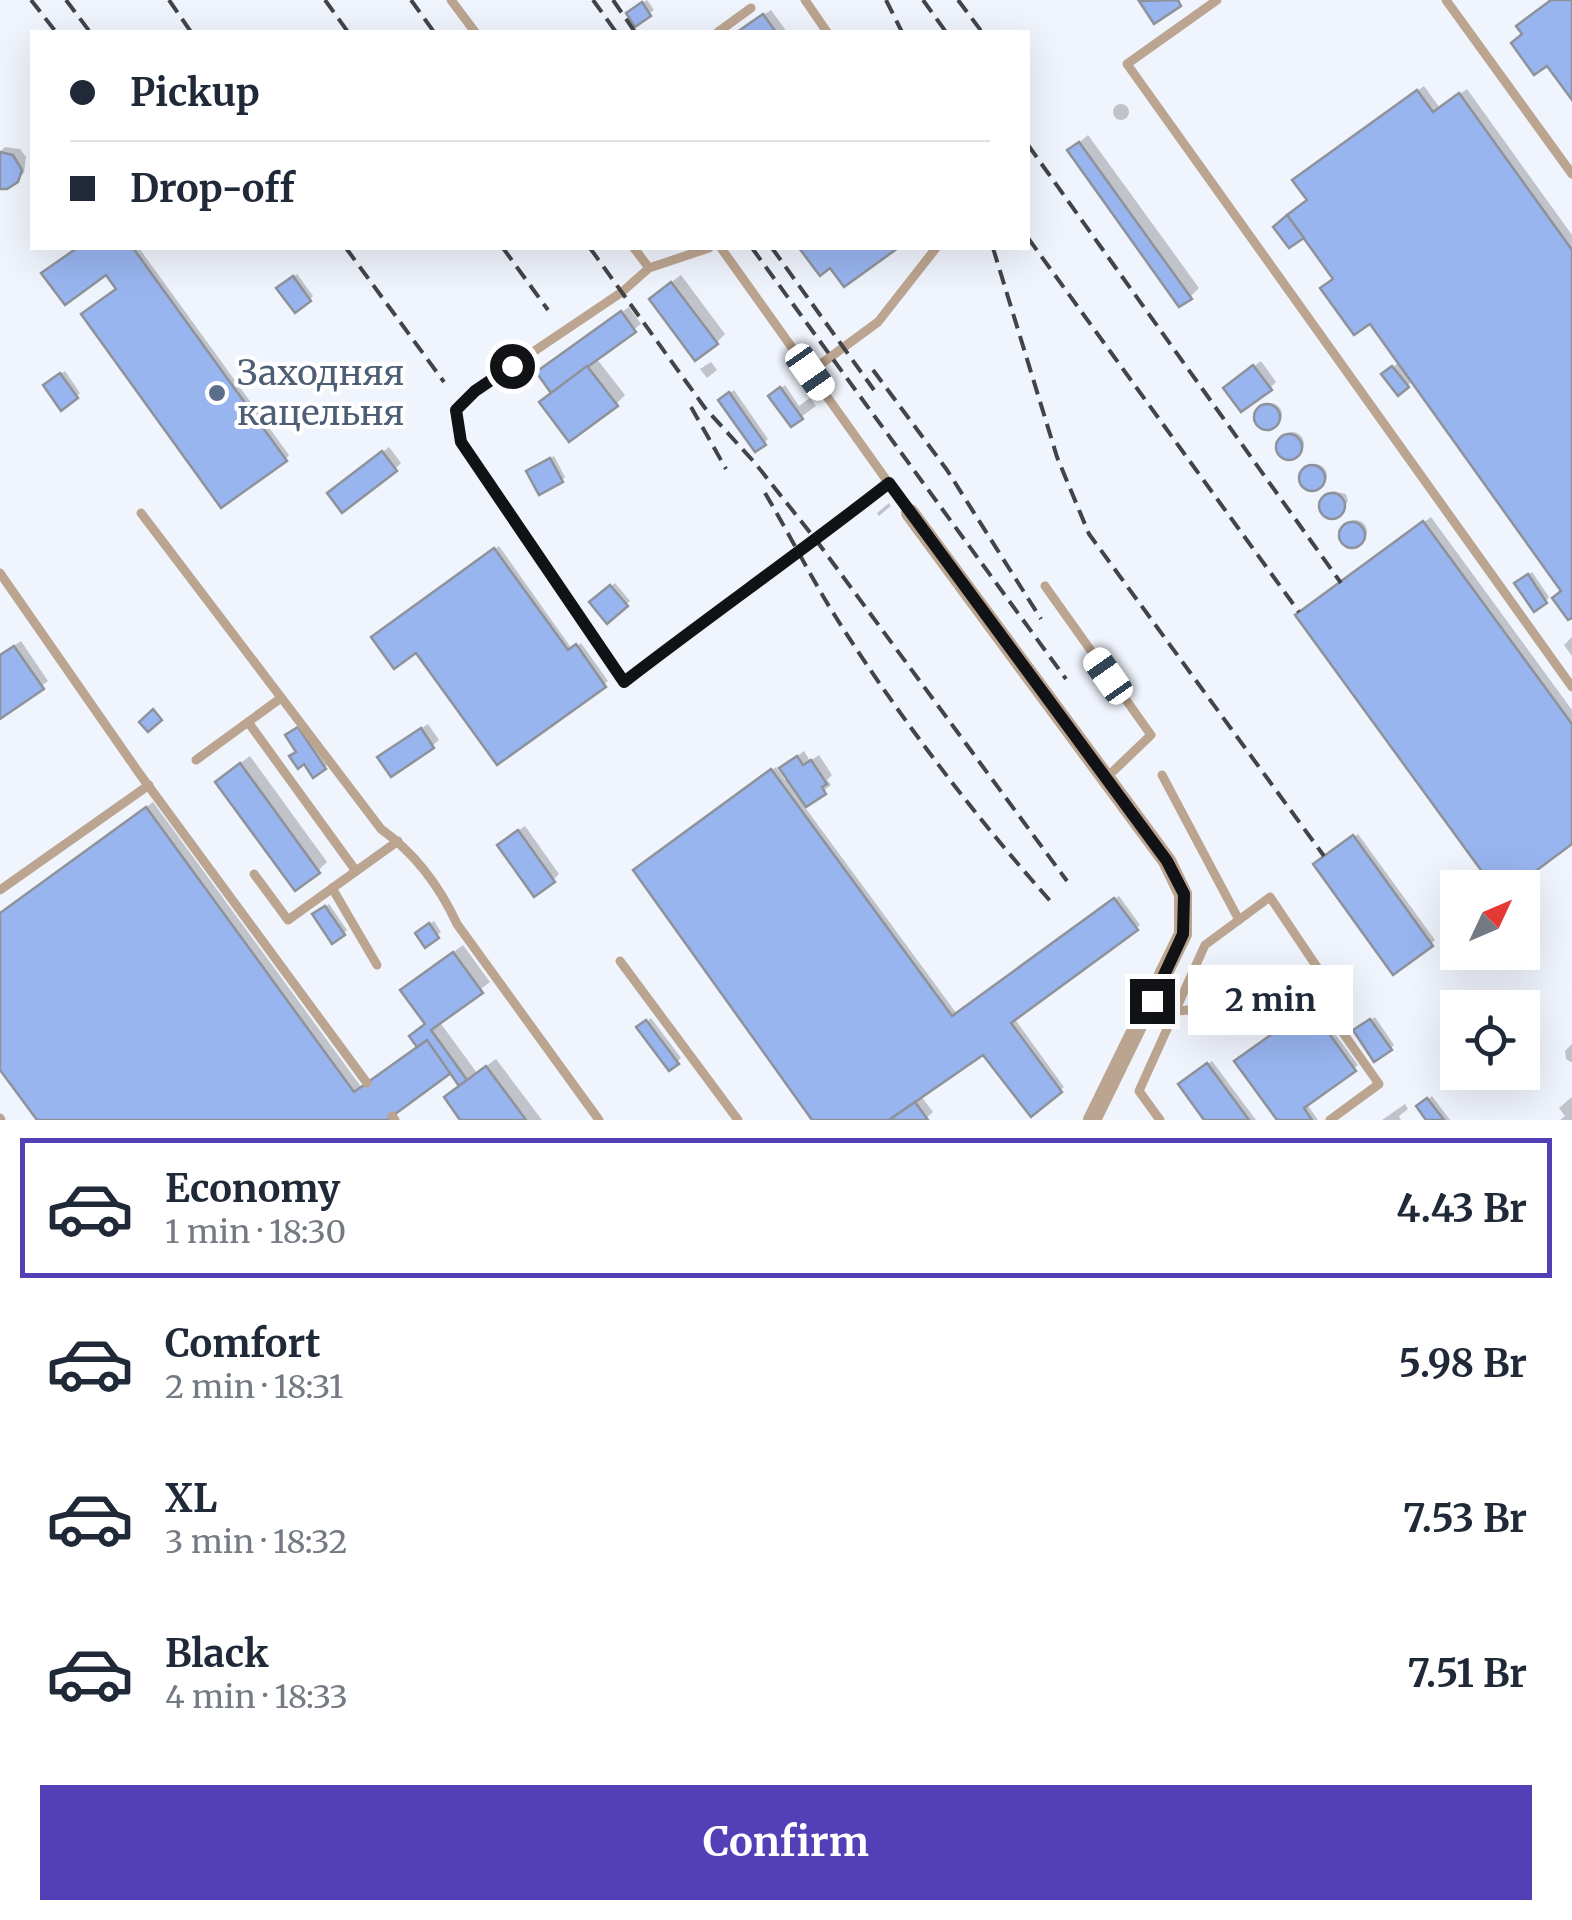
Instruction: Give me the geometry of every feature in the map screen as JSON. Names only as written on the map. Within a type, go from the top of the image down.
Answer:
[{"type":"street","points":[[910,513],[1167,861],[1184,894],[1183,934],[1092,1120]]},
{"type":"lane","points":[[451,0],[474,30]]},
{"type":"lane","points":[[804,0],[826,30]]},
{"type":"lane","points":[[1216,0],[1127,64],[1572,687]]},
{"type":"lane","points":[[1446,0],[1572,174]]},
{"type":"lane","points":[[721,30],[751,8]]},
{"type":"lane","points":[[636,250],[649,268]]},
{"type":"lane","points":[[702,250],[649,268],[622,292],[475,391],[456,410],[461,442],[624,682],[889,483]]},
{"type":"lane","points":[[723,250],[910,513]]},
{"type":"lane","points":[[810,372],[878,322],[934,250]]},
{"type":"lane","points":[[141,512],[381,829],[416,857],[457,924],[599,1120]]},
{"type":"lane","points":[[0,573],[367,1083]]},
{"type":"lane","points":[[1046,586],[1151,735],[1106,779]]},
{"type":"lane","points":[[196,760],[281,698]]},
{"type":"lane","points":[[248,722],[356,871]]},
{"type":"lane","points":[[1162,775],[1239,920]]},
{"type":"lane","points":[[0,890],[149,785]]},
{"type":"lane","points":[[254,874],[288,920],[398,841]]},
{"type":"lane","points":[[332,888],[377,965]]},
{"type":"lane","points":[[1160,1120],[1139,1091],[1206,946],[1270,897],[1326,979],[1324,1006],[1379,1084],[1330,1120]]},
{"type":"lane","points":[[620,960],[738,1120]]},
{"type":"lane","points":[[1176,1011],[1325,1000]]},
{"type":"building","points":[[1178,0],[1181,6],[1154,24],[1139,1]]},
{"type":"building","points":[[1551,0],[1572,0],[1572,100],[1547,66],[1534,75],[1511,43],[1522,34],[1516,26]]},
{"type":"building","points":[[642,2],[651,16],[635,27],[626,13]]},
{"type":"building","points":[[763,14],[775,30],[740,30]]},
{"type":"building","points":[[1417,90],[1433,112],[1459,93],[1572,250],[1572,618],[1568,620],[1552,598],[1561,591],[1370,324],[1354,335],[1320,288],[1333,279],[1287,215],[1307,200],[1292,180]]},
{"type":"building","points":[[1079,142],[1192,299],[1179,307],[1067,150]]},
{"type":"building","points":[[0,152],[13,155],[22,170],[18,182],[7,189],[0,189]]},
{"type":"building","points":[[1287,215],[1304,238],[1289,248],[1273,227]]},
{"type":"building","points":[[74,250],[134,250],[287,461],[221,508],[81,314],[116,289],[106,275],[65,305],[41,273]]},
{"type":"building","points":[[800,250],[895,250],[844,287],[830,268],[820,276]]},
{"type":"building","points":[[293,276],[311,301],[295,313],[276,288]]},
{"type":"building","points":[[671,282],[718,344],[695,361],[649,299]]},
{"type":"building","points":[[621,311],[636,332],[551,393],[536,372]]},
{"type":"building","points":[[1253,365],[1272,390],[1241,412],[1223,388]]},
{"type":"building","points":[[587,366],[618,406],[569,442],[539,402]]},
{"type":"building","points":[[1392,366],[1409,387],[1398,396],[1381,374]]},
{"type":"building","points":[[60,373],[78,398],[61,411],[43,385]]},
{"type":"building","points":[[780,387],[803,419],[791,427],[768,396]]},
{"type":"building","points":[[729,392],[766,445],[755,452],[718,400]]},
{"type":"building","points":[[1267,404],[1276,408],[1280,417],[1276,426],[1267,430],[1258,426],[1254,417],[1258,408]]},
{"type":"building","points":[[1289,434],[1298,438],[1302,447],[1298,456],[1289,460],[1280,456],[1276,447],[1280,438]]},
{"type":"building","points":[[382,451],[397,471],[342,513],[327,493]]},
{"type":"building","points":[[550,458],[563,482],[539,495],[526,471]]},
{"type":"building","points":[[1312,465],[1321,469],[1325,478],[1321,487],[1312,491],[1303,487],[1299,478],[1303,469]]},
{"type":"building","points":[[1332,493],[1341,497],[1345,506],[1341,515],[1332,519],[1323,515],[1319,506],[1323,497]]},
{"type":"building","points":[[1423,521],[1572,724],[1572,844],[1537,870],[1481,870],[1295,615]]},
{"type":"building","points":[[1352,522],[1361,526],[1365,535],[1361,544],[1352,548],[1343,544],[1339,535],[1343,526]]},
{"type":"building","points":[[494,548],[568,650],[576,644],[606,687],[497,765],[416,653],[394,669],[371,637]]},
{"type":"building","points":[[1528,574],[1547,603],[1534,612],[1514,583]]},
{"type":"building","points":[[610,585],[628,606],[607,624],[589,602]]},
{"type":"building","points":[[14,646],[44,689],[0,719],[0,655]]},
{"type":"building","points":[[153,709],[162,720],[148,732],[139,722]]},
{"type":"building","points":[[298,727],[326,769],[313,778],[304,764],[298,769],[289,756],[296,752],[285,735]]},
{"type":"building","points":[[421,728],[434,748],[391,777],[377,757]]},
{"type":"building","points":[[797,756],[803,765],[811,760],[827,784],[822,787],[826,794],[806,807],[779,768]]},
{"type":"building","points":[[240,763],[320,873],[295,891],[215,782]]},
{"type":"building","points":[[771,769],[952,1016],[1114,898],[1138,930],[1011,1023],[1062,1092],[1031,1117],[983,1055],[889,1120],[812,1120],[633,870]]},
{"type":"building","points":[[146,807],[354,1092],[427,1040],[451,1073],[387,1120],[37,1120],[0,1070],[0,913]]},
{"type":"building","points":[[518,830],[555,882],[534,897],[497,845]]},
{"type":"building","points":[[1353,835],[1433,946],[1393,975],[1313,864]]},
{"type":"building","points":[[325,906],[345,935],[332,944],[312,914]]},
{"type":"building","points":[[429,923],[439,938],[425,948],[415,933]]},
{"type":"building","points":[[453,952],[483,993],[431,1030],[467,1080],[459,1086],[427,1040],[417,1047],[409,1036],[425,1024],[400,990]]},
{"type":"building","points":[[1310,1007],[1356,1071],[1304,1108],[1312,1120],[1277,1120],[1234,1061]]},
{"type":"building","points":[[1370,1019],[1392,1050],[1374,1062],[1353,1030]]},
{"type":"building","points":[[646,1020],[679,1064],[669,1071],[636,1027]]},
{"type":"building","points":[[1207,1063],[1249,1120],[1204,1120],[1178,1084]]},
{"type":"building","points":[[486,1066],[526,1120],[460,1120],[444,1097]]},
{"type":"building","points":[[1427,1098],[1444,1120],[1426,1120],[1416,1106]]},
{"type":"building","points":[[915,1102],[928,1120],[889,1120]]},
{"type":"railway","points":[[31,0],[54,30]]},
{"type":"railway","points":[[66,0],[88,30]]},
{"type":"railway","points":[[169,0],[190,30]]},
{"type":"railway","points":[[325,0],[347,30]]},
{"type":"railway","points":[[411,0],[433,30]]},
{"type":"railway","points":[[593,0],[615,30]]},
{"type":"railway","points":[[613,0],[634,30]]},
{"type":"railway","points":[[886,0],[901,30]]},
{"type":"railway","points":[[923,0],[945,30]]},
{"type":"railway","points":[[958,0],[980,30]]},
{"type":"railway","points":[[1030,148],[1341,583]]},
{"type":"railway","points":[[1030,241],[1299,612]]},
{"type":"railway","points":[[347,250],[444,382]]},
{"type":"railway","points":[[504,250],[548,310]]},
{"type":"railway","points":[[591,250],[705,408],[816,540],[1067,881]]},
{"type":"railway","points":[[753,250],[1066,679]]},
{"type":"railway","points":[[773,250],[874,390]]},
{"type":"railway","points":[[994,250],[1057,457],[1089,534],[1324,856]]},
{"type":"railway","points":[[873,370],[947,470],[1041,619]]},
{"type":"railway","points":[[691,407],[726,469]]},
{"type":"railway","points":[[765,493],[827,604],[886,693],[967,802],[1053,904]]},
{"type":"place","name":"Заходняя кацельня","points":[[217,393]]},
{"type":"route","points":[[512,366],[475,391],[456,410],[461,442],[624,682],[889,483],[1167,861],[1184,894],[1183,934],[1152,1001]]}]
